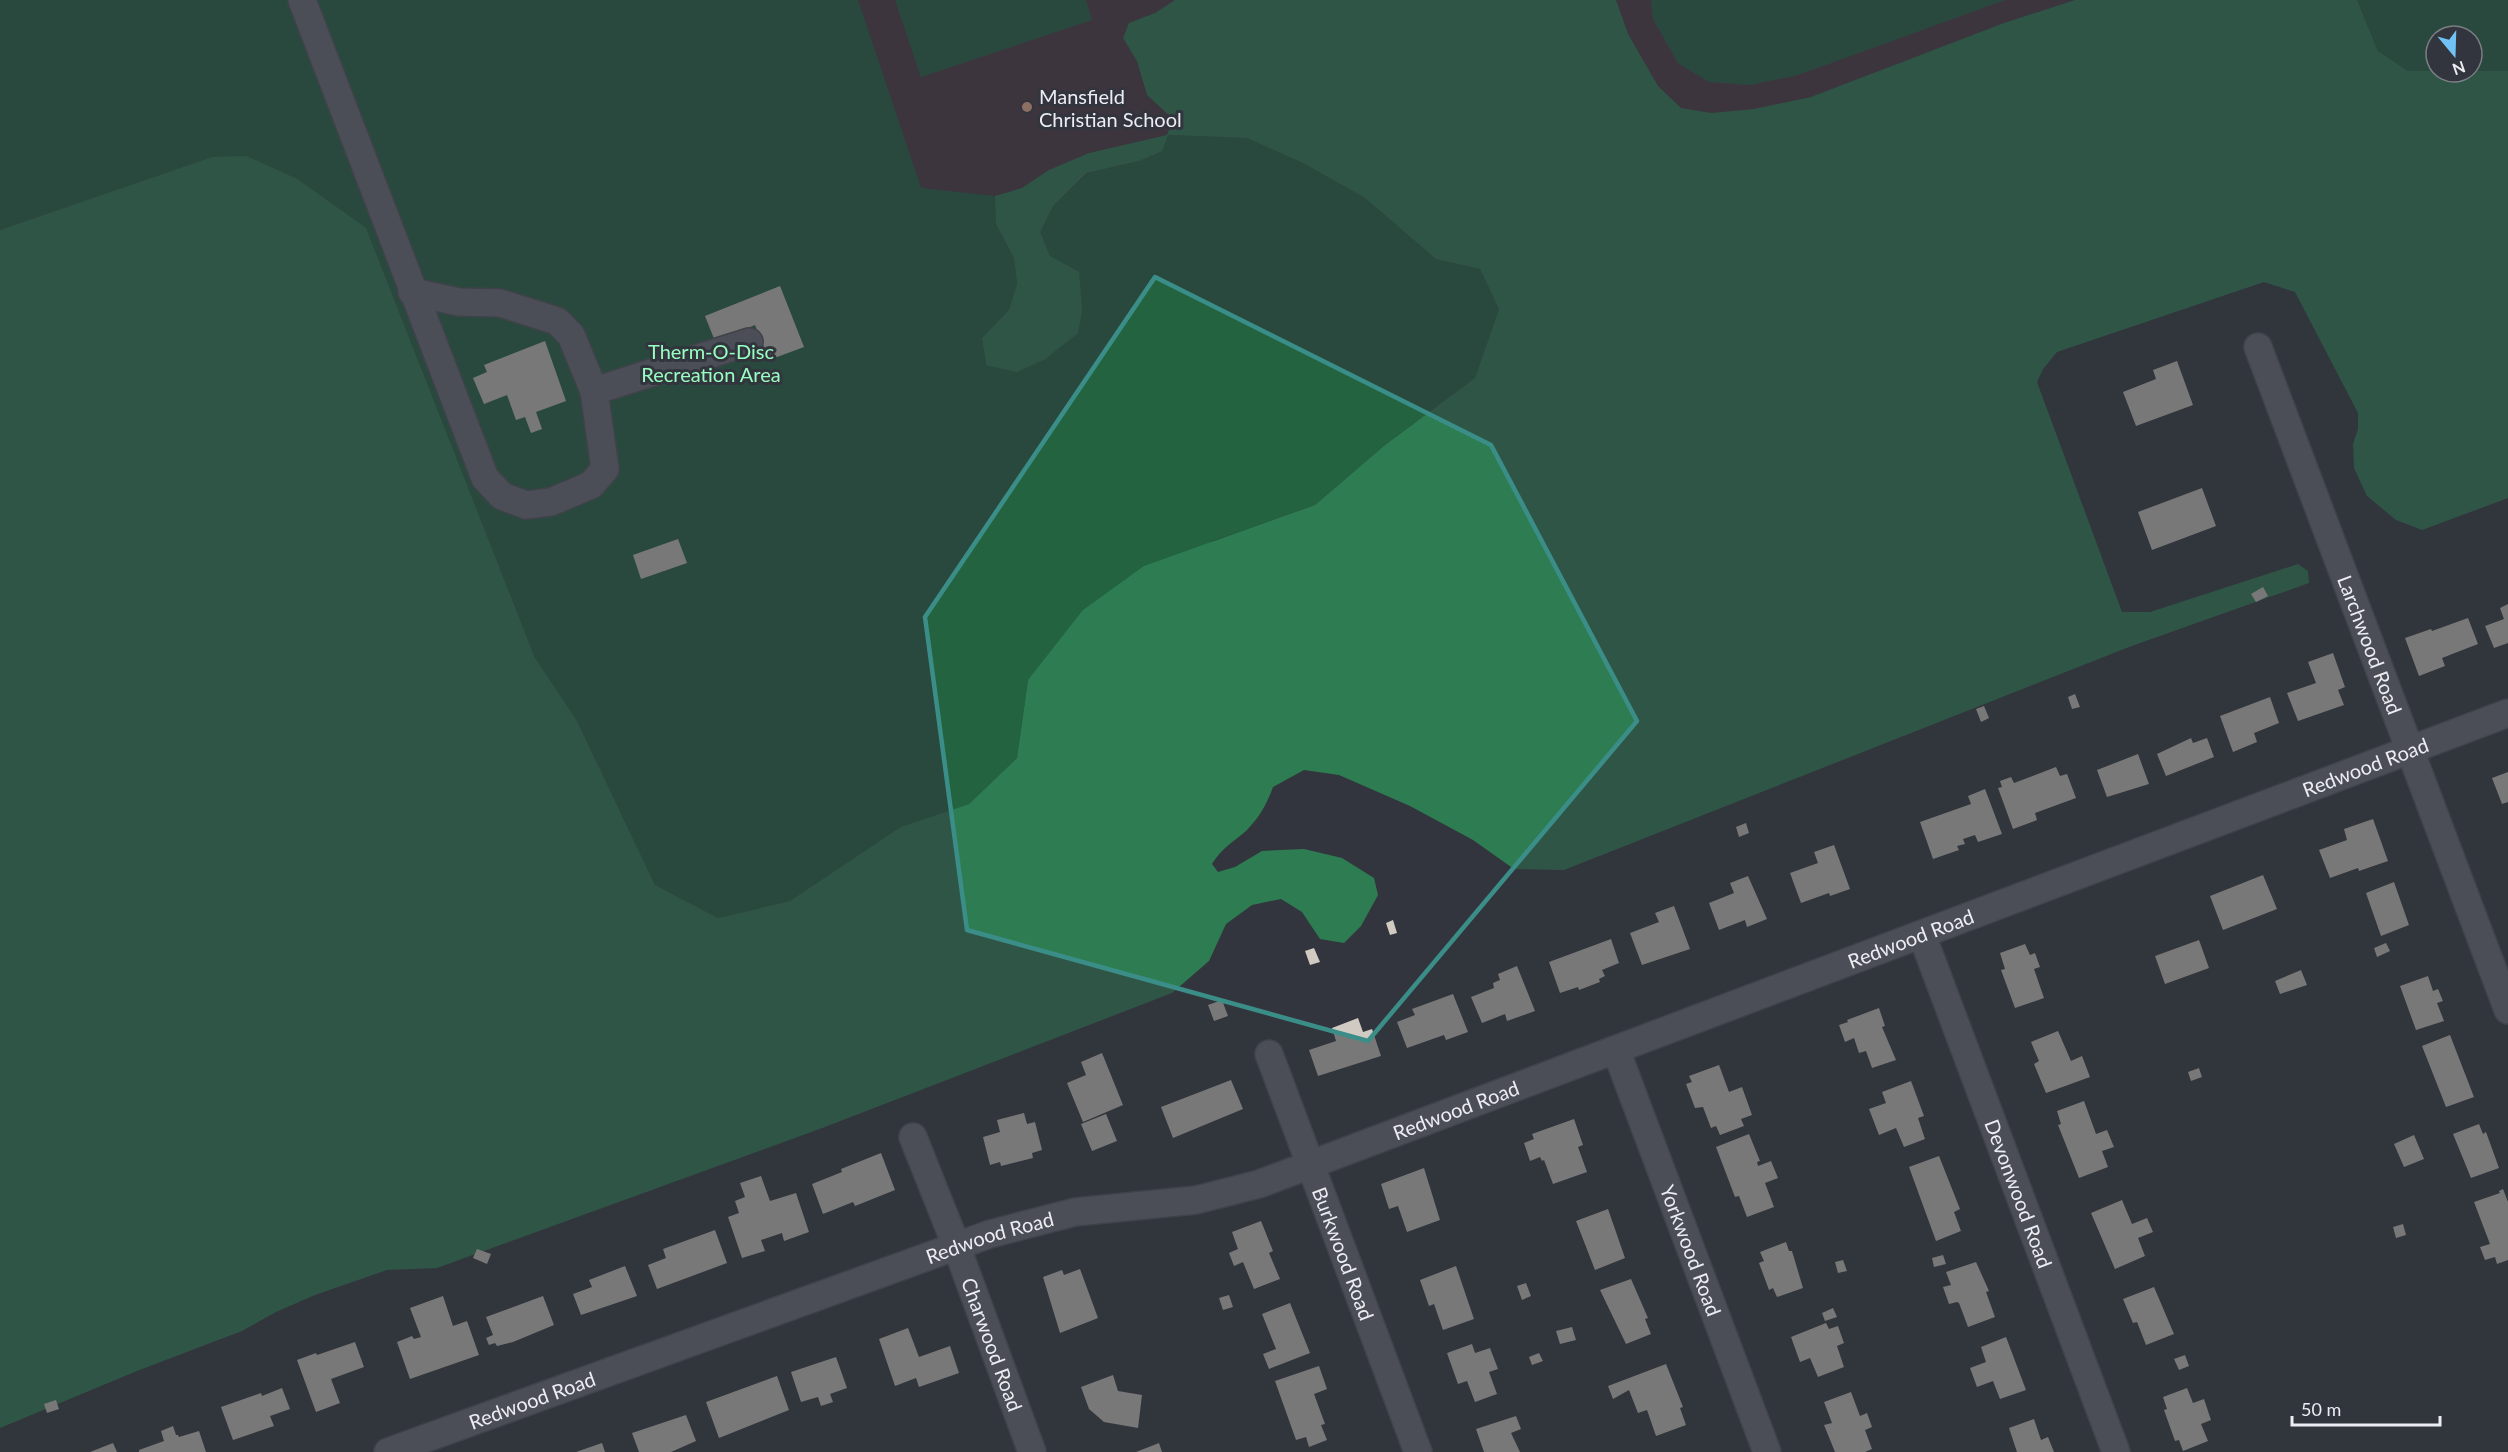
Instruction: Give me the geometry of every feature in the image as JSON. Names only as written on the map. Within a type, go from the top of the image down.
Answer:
[{"type":"street","points":[[302,0],[412,292],[484,478],[502,496],[526,505],[550,502],[591,485],[605,469],[594,391],[572,335],[557,321],[500,303],[459,302],[412,292]]},
{"type":"street","points":[[594,391],[749,342]]},
{"type":"street","name":"Larchwood Road","points":[[2258,347],[2508,1010]]},
{"type":"street","name":"Redwood Road","points":[[388,1452],[956,1245],[1001,1231],[1075,1212],[1196,1200],[1259,1184],[2508,713]]},
{"type":"street","name":"Devonwood Road","points":[[1922,935],[2116,1452]]},
{"type":"street","name":"Yorkwood Road","points":[[1616,1050],[1767,1452]]},
{"type":"street","name":"Burkwood Road","points":[[1269,1054],[1418,1452]]},
{"type":"street","name":"Charwood Road","points":[[913,1137],[956,1245],[1032,1452]]},
{"type":"highlighted area","points":[[1155,277],[1491,445],[1637,721],[1368,1041],[967,930],[925,617]]},
{"type":"shaded area","name":"Mansfield Christian School","points":[[858,0],[1175,0],[1155,13],[1129,23],[1123,38],[1137,61],[1147,95],[1173,119],[1167,135],[1089,153],[1049,170],[1022,188],[995,196],[921,188]]},
{"type":"shaded area","points":[[1616,0],[2075,0],[2004,23],[1811,97],[1754,109],[1711,113],[1681,108],[1658,86],[1628,34]]},
{"type":"green space","name":"Therm-O-Disc Recreation Area","points":[[0,0],[858,0],[921,188],[995,196],[996,224],[1014,258],[1017,284],[1009,310],[982,338],[986,365],[1050,256],[1039,232],[1053,206],[1088,173],[1139,161],[1167,135],[1247,138],[1303,163],[1365,198],[1436,259],[1480,269],[1499,309],[1475,378],[1385,445],[1315,505],[1213,541],[1028,680],[1017,758],[969,804],[901,828],[790,901],[718,918],[655,885],[577,721],[535,658],[366,228],[212,157],[0,230]]},
{"type":"green space","points":[[895,0],[1086,0],[1092,20],[921,77]]},
{"type":"green space","points":[[1175,0],[1616,0],[1628,34],[1658,86],[1681,108],[1711,113],[1754,109],[1811,97],[2004,23],[2075,0],[2357,0],[2378,51],[2408,71],[2424,71],[2424,84],[2484,84],[2484,71],[2508,71],[2508,498],[2422,530],[2396,520],[2367,496],[2354,468],[2353,444],[2358,429],[2358,413],[2295,292],[2264,282],[2057,352],[2043,369],[2037,382],[2122,612],[2150,612],[2298,564],[2308,571],[2309,583],[2129,647],[1564,870],[1514,869],[1473,840],[1410,806],[1339,775],[1304,770],[1273,787],[1255,821],[1223,850],[1212,864],[1218,872],[1235,867],[1262,851],[1304,849],[1342,858],[1374,878],[1378,895],[1361,926],[1344,943],[1320,939],[1302,912],[1281,899],[1252,905],[1226,924],[1209,961],[1172,993],[825,1127],[437,1268],[387,1270],[315,1295],[276,1312],[242,1331],[137,1371],[0,1428],[0,230],[212,157],[246,156],[297,179],[366,228],[535,658],[577,721],[655,885],[718,918],[790,901],[901,827],[969,804],[1017,758],[1028,680],[1083,610],[1144,566],[1315,505],[1385,445],[1475,378],[1499,309],[1480,269],[1436,259],[1365,198],[1303,163],[1247,138],[1168,135],[1162,151],[1139,161],[1087,173],[1053,206],[1040,232],[1050,256],[1079,272],[1082,310],[1078,333],[1045,359],[1017,372],[986,365],[982,338],[1009,310],[1017,284],[1014,258],[996,224],[995,196],[1022,188],[1049,170],[1089,153],[1167,135],[1173,119],[1147,95],[1137,61],[1123,38],[1129,23],[1155,13]]},
{"type":"green space","points":[[1651,0],[2005,0],[1798,75],[1750,85],[1709,82],[1678,63],[1653,19]]},
{"type":"green space","points":[[2357,0],[2508,0],[2508,71],[2484,71],[2484,24],[2424,24],[2424,71],[2408,71],[2378,51]]},
{"type":"building","points":[[780,286],[804,347],[769,360],[755,325],[715,341],[705,316]]},
{"type":"building","points":[[545,341],[566,401],[536,412],[542,429],[531,433],[525,417],[516,420],[507,395],[484,404],[473,378],[487,372],[484,365]]},
{"type":"building","points":[[2177,361],[2193,405],[2136,426],[2123,392],[2156,379],[2153,370]]},
{"type":"building","points":[[2202,488],[2216,526],[2152,550],[2138,512]]},
{"type":"building","points":[[678,539],[687,563],[641,579],[633,555]]},
{"type":"building","points":[[2263,587],[2268,596],[2256,602],[2251,594]]},
{"type":"building","points":[[2508,604],[2508,643],[2494,648],[2485,626],[2504,619],[2500,608]]},
{"type":"building","points":[[2468,618],[2478,644],[2442,658],[2445,666],[2419,676],[2405,638]]},
{"type":"building","points":[[2333,653],[2345,687],[2338,690],[2344,705],[2298,721],[2287,693],[2316,683],[2308,662]]},
{"type":"building","points":[[2075,694],[2080,707],[2072,709],[2068,697]]},
{"type":"building","points":[[2270,697],[2279,723],[2254,733],[2257,742],[2233,752],[2220,716]]},
{"type":"building","points":[[1984,706],[1989,718],[1981,722],[1976,709]]},
{"type":"building","points":[[2191,738],[2193,743],[2207,738],[2214,757],[2166,776],[2157,754]]},
{"type":"building","points":[[2138,754],[2149,784],[2107,797],[2097,770]]},
{"type":"building","points":[[2056,767],[2060,776],[2067,774],[2076,798],[2035,813],[2037,820],[2013,829],[1998,788],[2002,787],[2000,781],[2011,777],[2014,783]]},
{"type":"building","points":[[2508,772],[2508,802],[2502,804],[2492,778]]},
{"type":"building","points":[[1985,789],[2002,834],[1978,842],[1975,835],[1963,839],[1965,844],[1957,846],[1959,850],[1933,859],[1920,822],[1971,804],[1968,796]]},
{"type":"building","points":[[2373,819],[2388,861],[2330,878],[2319,850],[2347,840],[2344,829]]},
{"type":"building","points":[[1746,823],[1749,833],[1739,837],[1736,827]]},
{"type":"building","points":[[1834,845],[1850,889],[1830,896],[1829,893],[1801,903],[1790,873],[1818,863],[1814,852]]},
{"type":"building","points":[[2263,875],[2277,909],[2223,930],[2210,896]]},
{"type":"building","points":[[1748,876],[1767,919],[1747,927],[1745,920],[1719,930],[1709,903],[1734,893],[1730,883]]},
{"type":"building","points":[[2394,882],[2409,925],[2381,936],[2366,893]]},
{"type":"building","points":[[1674,906],[1690,949],[1642,965],[1630,933],[1659,922],[1655,913]]},
{"type":"building","points":[[1393,920],[1397,933],[1390,935],[1386,923]]},
{"type":"building","points":[[1611,939],[1619,963],[1602,970],[1605,976],[1599,979],[1600,982],[1579,990],[1578,987],[1560,993],[1549,962]]},
{"type":"building","points":[[2199,940],[2209,968],[2165,984],[2155,956]]},
{"type":"building","points":[[2386,943],[2390,951],[2377,957],[2374,948]]},
{"type":"building","points":[[2025,944],[2030,955],[2035,953],[2040,967],[2034,969],[2044,998],[2015,1008],[2001,970],[2005,969],[2000,953]]},
{"type":"building","points":[[1314,948],[1320,962],[1310,965],[1305,951]]},
{"type":"building","points":[[1517,966],[1535,1011],[1507,1021],[1505,1014],[1482,1023],[1471,997],[1494,988],[1493,983],[1500,980],[1498,974]]},
{"type":"building","points":[[2301,970],[2307,985],[2280,994],[2275,981]]},
{"type":"building","points":[[2428,976],[2433,991],[2438,989],[2443,1001],[2437,1003],[2444,1021],[2416,1030],[2400,986]]},
{"type":"building","points":[[1453,994],[1468,1032],[1446,1040],[1444,1035],[1407,1048],[1397,1022],[1415,1015],[1412,1009]]},
{"type":"building","points":[[1222,1000],[1228,1016],[1214,1021],[1208,1005]]},
{"type":"building","points":[[1879,1008],[1885,1026],[1882,1027],[1896,1060],[1872,1068],[1866,1051],[1859,1053],[1854,1038],[1845,1042],[1839,1025]]},
{"type":"building","points":[[1358,1018],[1363,1032],[1372,1029],[1381,1056],[1318,1076],[1309,1050],[1336,1041],[1332,1028]]},
{"type":"building","points":[[2058,1031],[2071,1061],[2082,1056],[2090,1077],[2046,1093],[2034,1064],[2039,1061],[2031,1042]]},
{"type":"building","points":[[2450,1035],[2474,1097],[2446,1107],[2422,1046]]},
{"type":"building","points":[[1102,1053],[1123,1105],[1083,1122],[1067,1083],[1086,1075],[1081,1062]]},
{"type":"building","points":[[1719,1065],[1729,1092],[1742,1087],[1752,1115],[1741,1119],[1744,1126],[1720,1135],[1716,1126],[1711,1128],[1703,1107],[1695,1108],[1686,1084],[1692,1082],[1689,1076]]},
{"type":"building","points":[[2199,1068],[2202,1077],[2191,1081],[2188,1072]]},
{"type":"building","points":[[1231,1080],[1243,1109],[1173,1138],[1161,1107]]},
{"type":"building","points":[[1911,1081],[1924,1116],[1918,1118],[1925,1139],[1904,1147],[1896,1128],[1879,1135],[1869,1109],[1886,1103],[1882,1092]]},
{"type":"building","points":[[2084,1101],[2096,1134],[2107,1130],[2114,1147],[2102,1151],[2108,1167],[2079,1178],[2058,1125],[2061,1124],[2057,1111]]},
{"type":"building","points":[[1024,1113],[1027,1124],[1035,1122],[1042,1150],[1032,1153],[1033,1158],[1001,1166],[1000,1162],[990,1165],[983,1137],[1000,1132],[997,1120]]},
{"type":"building","points":[[1106,1114],[1117,1141],[1092,1151],[1081,1124]]},
{"type":"building","points":[[1574,1119],[1583,1145],[1578,1147],[1587,1172],[1553,1184],[1544,1160],[1542,1161],[1540,1157],[1530,1161],[1524,1143],[1534,1139],[1532,1134]]},
{"type":"building","points":[[2479,1124],[2483,1134],[2486,1132],[2499,1168],[2471,1178],[2453,1134]]},
{"type":"building","points":[[1749,1134],[1760,1161],[1757,1162],[1758,1166],[1771,1161],[1778,1178],[1765,1183],[1774,1207],[1747,1217],[1739,1196],[1735,1197],[1716,1147]]},
{"type":"building","points":[[2414,1135],[2424,1159],[2404,1167],[2394,1144]]},
{"type":"building","points":[[881,1153],[895,1190],[855,1206],[853,1202],[823,1214],[812,1184]]},
{"type":"building","points":[[1939,1156],[1960,1209],[1954,1212],[1961,1231],[1936,1241],[1909,1167]]},
{"type":"building","points":[[1424,1168],[1440,1220],[1407,1232],[1398,1206],[1389,1209],[1381,1184]]},
{"type":"building","points":[[761,1176],[770,1201],[796,1193],[809,1232],[784,1241],[782,1233],[761,1240],[765,1251],[742,1258],[728,1217],[739,1213],[735,1201],[745,1197],[740,1183]]},
{"type":"building","points":[[2503,1189],[2508,1202],[2508,1260],[2497,1264],[2495,1257],[2485,1260],[2480,1247],[2490,1244],[2474,1202],[2500,1193],[2499,1191]]},
{"type":"building","points":[[2122,1200],[2132,1224],[2147,1218],[2153,1232],[2138,1238],[2145,1256],[2115,1269],[2091,1213]]},
{"type":"building","points":[[1608,1209],[1625,1258],[1595,1270],[1576,1221]]},
{"type":"building","points":[[1261,1221],[1273,1251],[1269,1253],[1280,1279],[1254,1289],[1243,1262],[1234,1266],[1229,1253],[1238,1249],[1232,1232]]},
{"type":"building","points":[[2403,1224],[2406,1235],[2396,1238],[2393,1227]]},
{"type":"building","points":[[715,1230],[727,1263],[657,1289],[648,1265],[666,1258],[663,1249]]},
{"type":"building","points":[[1786,1242],[1789,1251],[1792,1251],[1803,1288],[1777,1297],[1773,1288],[1769,1290],[1759,1263],[1764,1261],[1760,1252]]},
{"type":"building","points":[[477,1249],[491,1254],[487,1264],[473,1258]]},
{"type":"building","points":[[1943,1255],[1946,1264],[1934,1267],[1932,1258]]},
{"type":"building","points":[[1843,1260],[1847,1271],[1838,1273],[1835,1262]]},
{"type":"building","points":[[1976,1262],[1989,1291],[1986,1292],[1995,1317],[1968,1327],[1959,1303],[1949,1304],[1943,1287],[1951,1285],[1946,1272]]},
{"type":"building","points":[[625,1266],[637,1296],[581,1315],[573,1294],[592,1287],[589,1280]]},
{"type":"building","points":[[1456,1266],[1474,1319],[1443,1330],[1434,1304],[1429,1306],[1420,1280]]},
{"type":"building","points":[[1080,1269],[1098,1318],[1060,1333],[1043,1277],[1062,1270],[1064,1275]]},
{"type":"building","points":[[1631,1279],[1648,1318],[1645,1319],[1651,1334],[1626,1344],[1600,1290]]},
{"type":"building","points":[[1526,1283],[1531,1296],[1522,1300],[1517,1286]]},
{"type":"building","points":[[2154,1287],[2174,1334],[2146,1345],[2137,1322],[2133,1323],[2123,1299]]},
{"type":"building","points":[[1229,1295],[1233,1307],[1223,1310],[1219,1298]]},
{"type":"building","points":[[443,1296],[453,1326],[467,1321],[479,1355],[410,1379],[397,1342],[412,1336],[414,1339],[421,1337],[410,1308]]},
{"type":"building","points":[[543,1296],[554,1325],[513,1342],[497,1346],[495,1343],[489,1345],[486,1338],[493,1335],[486,1317]]},
{"type":"building","points":[[1290,1303],[1310,1353],[1269,1369],[1263,1354],[1276,1349],[1262,1314]]},
{"type":"building","points":[[1833,1308],[1837,1317],[1825,1321],[1822,1313]]},
{"type":"building","points":[[1826,1323],[1829,1329],[1838,1326],[1844,1343],[1837,1346],[1844,1367],[1818,1377],[1810,1358],[1800,1362],[1791,1337]]},
{"type":"building","points":[[1572,1327],[1576,1340],[1560,1344],[1556,1331]]},
{"type":"building","points":[[908,1328],[919,1357],[950,1346],[959,1373],[919,1387],[916,1378],[895,1386],[879,1339]]},
{"type":"building","points":[[2006,1337],[2026,1390],[2000,1399],[1993,1381],[1977,1387],[1970,1368],[1986,1362],[1981,1347]]},
{"type":"building","points":[[355,1342],[364,1367],[331,1379],[340,1403],[316,1412],[297,1360]]},
{"type":"building","points":[[1472,1344],[1475,1353],[1490,1348],[1498,1369],[1489,1372],[1497,1394],[1475,1402],[1467,1381],[1458,1384],[1447,1353]]},
{"type":"building","points":[[1539,1353],[1543,1361],[1532,1365],[1529,1357]]},
{"type":"building","points":[[2185,1355],[2189,1366],[2179,1370],[2174,1359]]},
{"type":"building","points":[[836,1357],[847,1388],[830,1394],[833,1402],[821,1406],[818,1397],[801,1402],[791,1372]]},
{"type":"building","points":[[1666,1364],[1683,1407],[1680,1408],[1686,1425],[1656,1436],[1647,1410],[1638,1413],[1629,1390],[1613,1399],[1608,1386]]},
{"type":"building","points":[[1319,1366],[1327,1389],[1314,1394],[1325,1424],[1321,1425],[1327,1440],[1309,1447],[1306,1437],[1296,1440],[1275,1381]]},
{"type":"building","points":[[1113,1375],[1118,1391],[1142,1395],[1138,1428],[1104,1422],[1089,1409],[1081,1387]]},
{"type":"building","points":[[777,1376],[789,1410],[719,1438],[706,1402]]},
{"type":"building","points":[[282,1388],[290,1409],[270,1416],[274,1426],[233,1440],[221,1407]]},
{"type":"building","points":[[2187,1388],[2193,1403],[2204,1399],[2211,1420],[2201,1424],[2208,1441],[2183,1451],[2179,1440],[2175,1441],[2164,1410],[2167,1409],[2163,1397]]},
{"type":"building","points":[[1851,1392],[1860,1416],[1867,1413],[1872,1427],[1865,1430],[1872,1449],[1865,1452],[1835,1452],[1824,1425],[1832,1423],[1824,1402]]},
{"type":"building","points":[[56,1400],[59,1409],[47,1413],[44,1404]]},
{"type":"building","points":[[686,1415],[696,1441],[671,1452],[639,1452],[632,1433]]},
{"type":"building","points":[[1516,1416],[1521,1429],[1511,1433],[1520,1452],[1484,1452],[1476,1429]]},
{"type":"building","points":[[2034,1419],[2041,1440],[2048,1437],[2054,1452],[2017,1452],[2009,1428]]},
{"type":"building","points":[[173,1426],[179,1437],[199,1431],[206,1452],[139,1452],[139,1450],[164,1441],[161,1431]]},
{"type":"building","points":[[113,1443],[117,1452],[90,1452]]},
{"type":"building","points":[[602,1443],[605,1452],[576,1452]]},
{"type":"building","points":[[1159,1443],[1162,1452],[1136,1452]]},
{"type":"place","name":"Mansfield Christian School","points":[[1027,107]]}]
